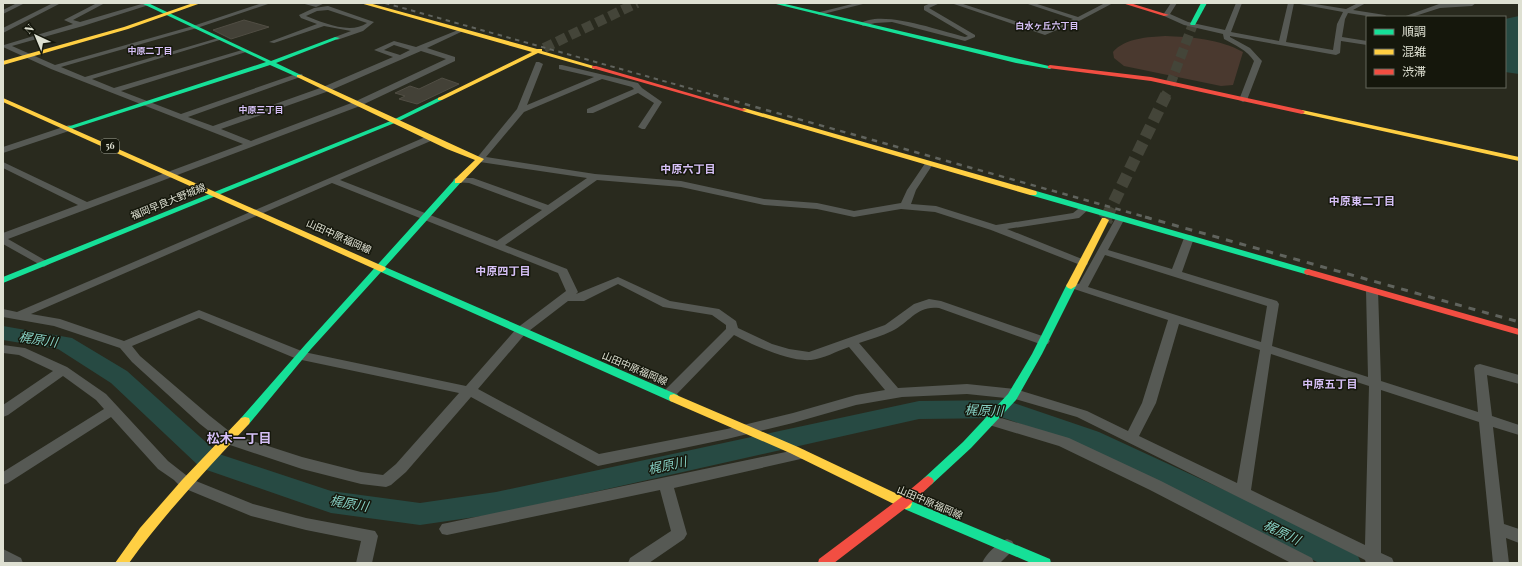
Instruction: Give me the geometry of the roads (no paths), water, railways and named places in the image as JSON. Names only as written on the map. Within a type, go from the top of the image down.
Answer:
[{"type":"street","points":[[3,12],[22,3]]},
{"type":"street","points":[[3,31],[58,3]]},
{"type":"street","points":[[81,25],[67,20],[102,3]]},
{"type":"street","points":[[3,63],[107,34],[168,15],[198,3]]},
{"type":"street","points":[[54,67],[195,27],[268,3]]},
{"type":"street","points":[[304,3],[322,3]]},
{"type":"street","points":[[363,3],[460,31],[540,50],[634,85],[658,102],[642,127]]},
{"type":"street","points":[[775,3],[1041,66],[1151,80],[1519,159]]},
{"type":"street","points":[[819,13],[864,3]]},
{"type":"street","points":[[863,24],[875,21],[892,20],[965,39],[973,36],[926,9],[926,7],[937,3]]},
{"type":"street","points":[[954,3],[1045,33],[1079,19],[1110,3]]},
{"type":"street","points":[[1028,3],[1079,19]]},
{"type":"street","points":[[1125,3],[1166,15],[1192,26],[1336,53],[1342,16],[1346,11],[1363,3]]},
{"type":"street","points":[[1166,15],[1174,3]]},
{"type":"street","points":[[1193,24],[1204,3]]},
{"type":"street","points":[[1239,3],[1226,38],[1253,52],[1258,61],[1243,100]]},
{"type":"street","points":[[1282,43],[1291,3]]},
{"type":"street","points":[[1297,3],[1378,16]]},
{"type":"street","points":[[1408,16],[1436,4],[1473,3]]},
{"type":"street","points":[[251,144],[54,67],[6,46],[148,4],[168,15],[357,104],[430,138],[480,159],[595,177],[680,184],[764,202],[828,208],[854,214],[906,206],[923,207],[945,211],[995,228],[1083,263]]},
{"type":"street","points":[[3,150],[270,63],[339,33],[363,28],[371,22],[333,9],[321,8],[302,16],[324,24],[339,33]]},
{"type":"street","points":[[272,42],[324,24]]},
{"type":"street","points":[[214,129],[326,89],[460,31]]},
{"type":"street","points":[[1338,38],[1366,43]]},
{"type":"street","points":[[85,79],[220,39]]},
{"type":"street","points":[[3,239],[357,104],[452,59],[394,44],[378,50],[400,57]]},
{"type":"street","points":[[216,194],[395,121],[540,50]]},
{"type":"street","points":[[115,90],[244,51]]},
{"type":"street","points":[[122,563],[144,532],[186,483],[229,439],[379,267],[458,180],[480,159],[521,110],[539,64]]},
{"type":"street","points":[[562,68],[590,76],[605,75],[929,164],[1519,332]]},
{"type":"street","points":[[521,110],[605,75]]},
{"type":"street","points":[[182,116],[300,76]]},
{"type":"street","points":[[590,111],[639,90]]},
{"type":"street","name":"福岡早良大野城線","points":[[3,100],[216,194]]},
{"type":"street","points":[[19,315],[430,138]]},
{"type":"street","points":[[906,206],[906,200],[929,164]]},
{"type":"street","points":[[3,165],[87,206]]},
{"type":"street","points":[[498,245],[595,177]]},
{"type":"street","points":[[3,313],[56,322],[124,345],[136,359],[205,420],[229,439],[302,463],[361,478],[386,481],[401,468],[521,331],[572,292],[564,271],[332,180]]},
{"type":"street","points":[[458,180],[470,180],[549,210]]},
{"type":"street","name":"福岡早良大野城線","points":[[3,280],[216,194]]},
{"type":"street","name":"山田中原福岡線","points":[[216,194],[521,331],[668,394],[797,452],[903,503],[1045,563]]},
{"type":"street","points":[[995,228],[1076,216],[1085,208]]},
{"type":"street","points":[[824,563],[903,503],[967,445],[993,419],[1013,395],[1077,286],[1102,252],[1120,218]]},
{"type":"street","points":[[1077,286],[1083,263],[1104,220]]},
{"type":"street","points":[[1176,274],[1189,238]]},
{"type":"street","points":[[3,239],[44,264]]},
{"type":"street","points":[[1102,252],[1273,304],[1243,493]]},
{"type":"street","points":[[566,297],[580,298],[618,280],[667,304],[715,312],[732,324],[732,330],[668,394]]},
{"type":"street","points":[[1077,286],[1519,430]]},
{"type":"street","points":[[124,345],[199,314],[301,356],[470,391],[598,460],[745,429],[793,418],[856,400],[895,393],[933,389],[967,389],[1013,395],[1059,406],[1082,414],[1377,561],[1375,383],[1372,290]]},
{"type":"street","points":[[732,330],[768,347],[788,353],[810,356],[889,328],[918,306],[929,303],[941,305],[1044,340]]},
{"type":"street","points":[[1131,438],[1149,403],[1175,318]]},
{"type":"street","points":[[852,342],[895,393]]},
{"type":"street","points":[[3,349],[21,351],[63,370],[101,397],[163,465],[186,483],[251,510],[306,524],[370,536],[364,563]]},
{"type":"street","points":[[1501,563],[1480,368],[1519,380]]},
{"type":"street","points":[[3,412],[63,370]]},
{"type":"street","points":[[5,476],[112,410]]},
{"type":"street","points":[[993,419],[1063,442],[1169,493],[1306,563]]},
{"type":"street","points":[[447,529],[666,484],[797,452]]},
{"type":"street","points":[[636,563],[679,534],[666,484]]},
{"type":"street","points":[[1497,528],[1519,536]]},
{"type":"street","points":[[990,563],[1007,546]]},
{"type":"street","points":[[3,556],[15,563]]},
{"type":"water","points":[[1519,16],[1519,74],[1506,72],[1506,19]]},
{"type":"waterway","name":"梶原川","points":[[3,333],[64,343],[119,377],[210,461],[331,502],[420,514],[496,503],[919,410],[1005,409],[1090,439],[1247,513],[1347,563]]},
{"type":"tunnel","points":[[544,48],[637,3]]},
{"type":"tunnel","points":[[1170,85],[1193,24]]},
{"type":"tunnel","points":[[1106,218],[1166,95]]},
{"type":"railway","points":[[385,3],[717,96]]},
{"type":"railway","points":[[713,95],[1149,218]]},
{"type":"railway","points":[[1145,217],[1519,322]]},
{"type":"district","name":"白水ヶ丘六丁目","points":[[1047,26]]},
{"type":"district","name":"中原二丁目","points":[[150,51]]},
{"type":"district","name":"中原三丁目","points":[[261,110]]},
{"type":"district","name":"中原六丁目","points":[[688,169]]},
{"type":"district","name":"中原東二丁目","points":[[1362,201]]},
{"type":"district","name":"中原四丁目","points":[[503,271]]},
{"type":"district","name":"中原五丁目","points":[[1330,384]]},
{"type":"district","name":"松木一丁目","points":[[239,438]]}]
